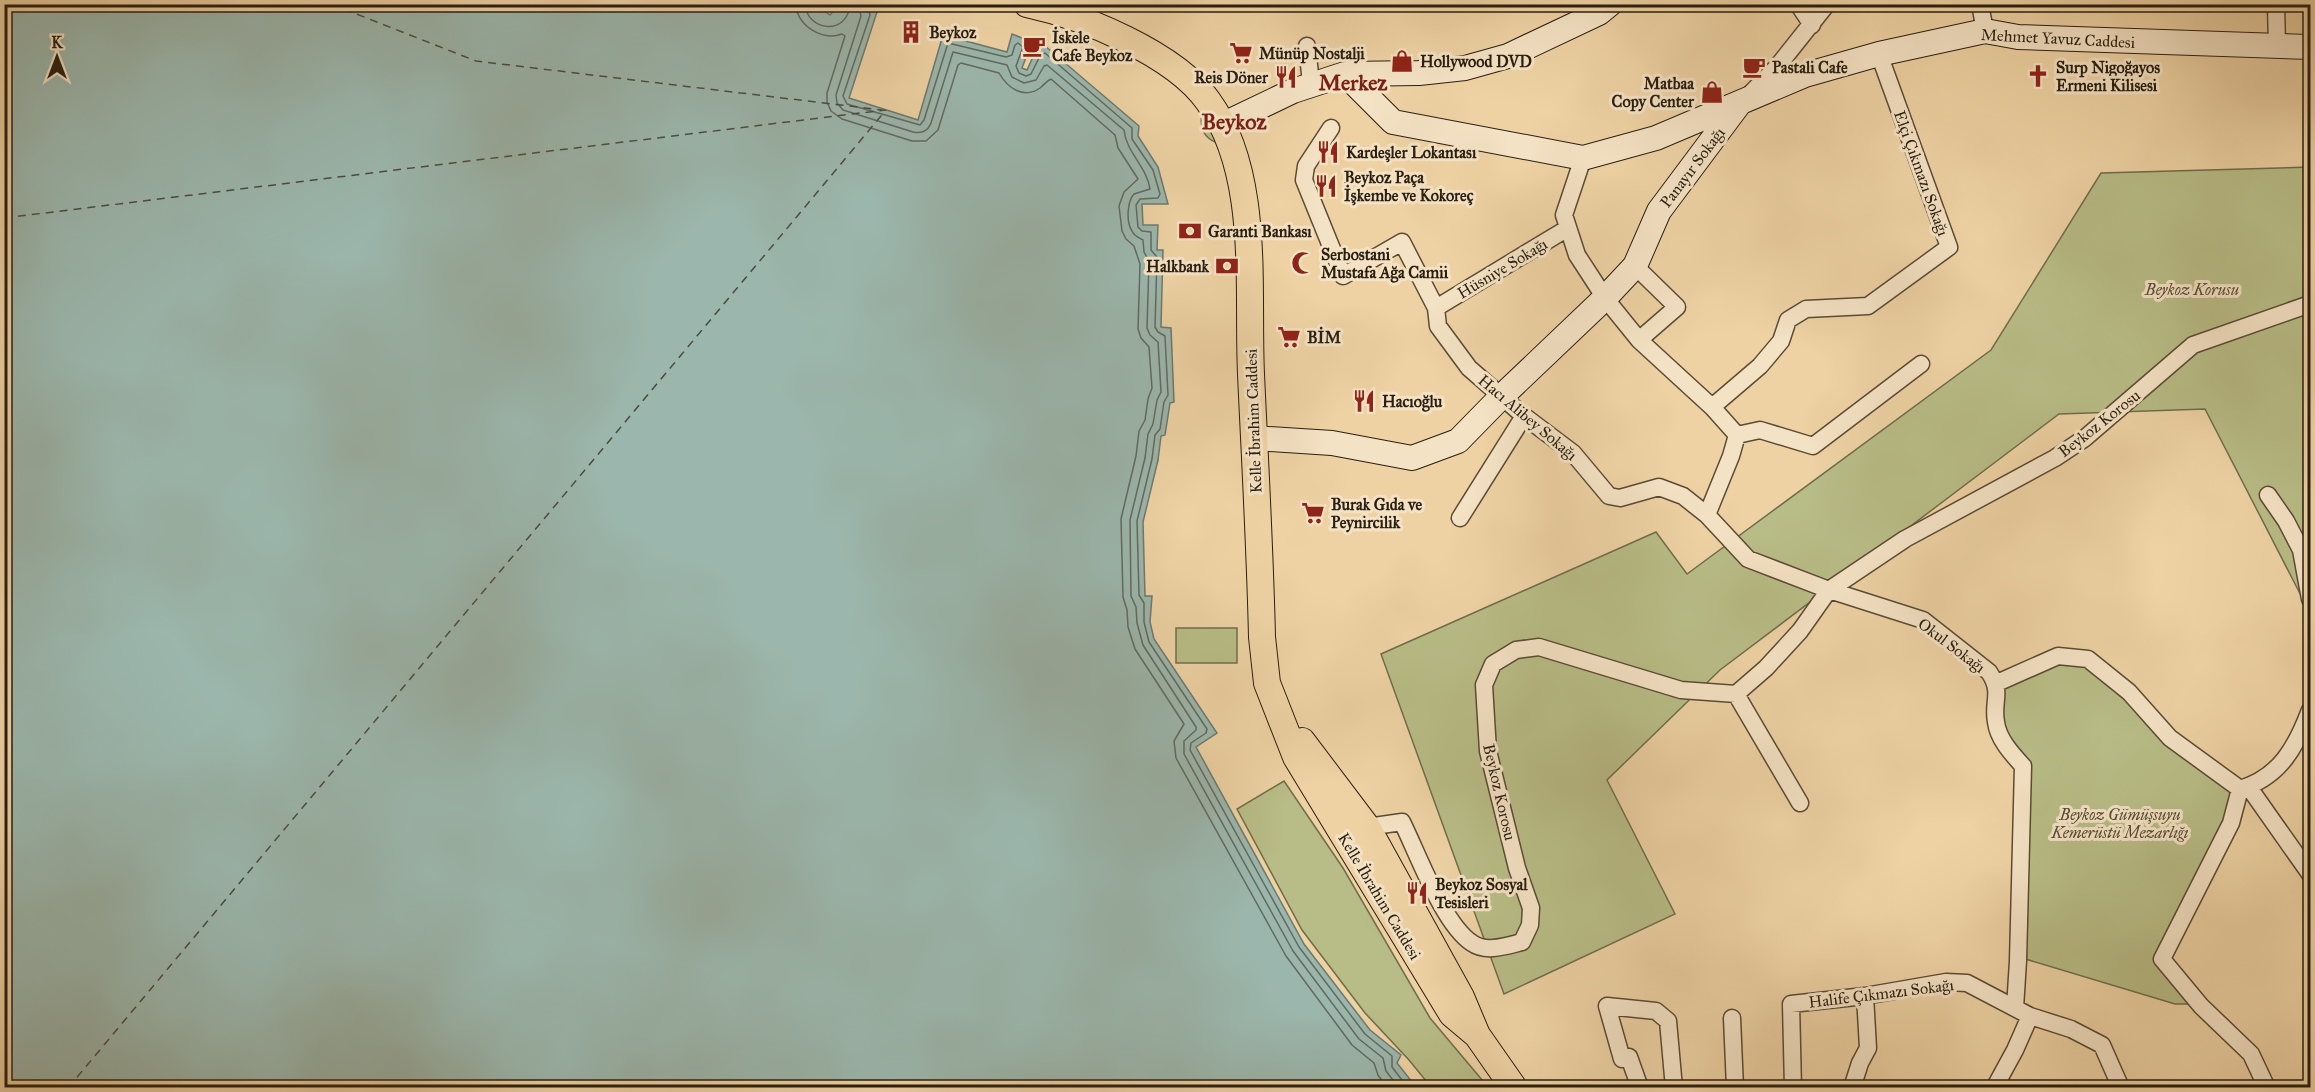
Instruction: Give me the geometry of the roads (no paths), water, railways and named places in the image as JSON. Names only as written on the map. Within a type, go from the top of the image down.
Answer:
[{"type":"main road","name":"Kelle İbrahim Caddesi","points":[[1027,4],[1065,14],[1139,46],[1185,75],[1209,102],[1222,125],[1241,178],[1248,229],[1254,438],[1264,662],[1267,683],[1281,717],[1287,740],[1296,758],[1452,1014],[1477,1035]]},
{"type":"main road","name":"Kelle İbrahim Caddesi","points":[[1281,717],[1367,827],[1461,997],[1477,1035],[1514,1088]]},
{"type":"street","points":[[1222,125],[1311,83],[1345,74],[1419,73],[1466,68],[1508,56],[1599,13],[1610,4]]},
{"type":"street","points":[[1798,4],[1812,25]]},
{"type":"street","points":[[1740,103],[1777,67],[1827,4]]},
{"type":"street","points":[[1980,4],[1985,31]]},
{"type":"street","points":[[2276,4],[2277,47]]},
{"type":"street","name":"Mehmet Yavuz Caddesi","points":[[1345,74],[1393,122],[1582,158],[1656,138],[1805,75],[1879,54],[1985,31],[2018,37],[2310,47]]},
{"type":"street","points":[[1307,46],[1311,83]]},
{"type":"street","name":"Elçi Çıkmazı Sokağı","points":[[1712,407],[1760,366],[1780,341],[1788,320],[1806,309],[1868,306],[1949,247],[1879,54]]},
{"type":"street","name":"Panayır Sokağı","points":[[1254,438],[1332,443],[1412,458],[1458,441],[1635,266],[1659,212],[1740,103]]},
{"type":"street","name":"Hacı Alibey Sokağı","points":[[1330,128],[1306,166],[1304,180],[1343,276],[1402,242],[1436,308],[1438,326],[1469,368],[1524,416],[1573,453],[1609,496],[1620,498],[1659,487],[1683,496],[1707,515]]},
{"type":"street","points":[[1582,158],[1564,215],[1577,255],[1605,298],[1639,340],[1712,407],[1737,435]]},
{"type":"street","name":"Hüsniye Sokağı","points":[[1436,308],[1568,228]]},
{"type":"street","points":[[1635,266],[1677,307],[1639,340]]},
{"type":"street","name":"Beykoz Korosu","points":[[1828,590],[1905,539],[2055,458],[2085,438],[2193,345],[2310,304]]},
{"type":"street","points":[[1737,435],[1760,430],[1813,446],[1921,364]]},
{"type":"street","points":[[1460,518],[1524,416]]},
{"type":"street","points":[[1707,515],[1737,435]]},
{"type":"street","points":[[2268,495],[2286,521],[2301,550],[2310,599]]},
{"type":"street","name":"Okul Sokağı","points":[[1707,515],[1748,559],[1828,590],[1923,620],[1989,672],[1997,683],[1996,723],[2007,748],[2023,766],[2015,1008]]},
{"type":"street","points":[[1800,803],[1736,694],[1766,668],[1800,632],[1828,590]]},
{"type":"street","name":"Beykoz Korosu","points":[[1367,827],[1402,822],[1449,920],[1472,944],[1493,949],[1522,942],[1530,926],[1531,908],[1517,868],[1488,751],[1484,685],[1493,664],[1516,650],[1539,647],[1681,690],[1736,694]]},
{"type":"street","points":[[1997,683],[2058,656],[2088,659],[2129,692],[2170,738],[2244,788],[2310,874]]},
{"type":"street","points":[[2267,1088],[2251,1054],[2200,1006],[2162,959],[2230,823],[2244,788],[2264,780],[2284,760],[2304,727],[2310,710]]},
{"type":"street","name":"Halife Çıkmazı Sokağı","points":[[1793,1088],[1791,1004],[1865,996],[1946,982],[1967,983],[2030,1016],[2071,1029],[2102,1045],[2121,1088]]},
{"type":"street","points":[[1852,1088],[1868,1048],[1865,996]]},
{"type":"street","points":[[1640,1088],[1629,1057],[1622,1059],[1607,1006],[1656,1011],[1668,1021],[1674,1088]]},
{"type":"street","points":[[1997,1088],[1997,1083],[2030,1016]]},
{"type":"street","points":[[1732,1018],[1735,1088]]},
{"type":"water","points":[[815,4],[830,15],[838,5],[867,5],[872,6],[877,12],[849,98],[918,120],[943,35],[1007,52],[1012,34],[1032,42],[1022,68],[1027,70],[1037,48],[1044,45],[1139,126],[1138,136],[1158,167],[1168,204],[1142,204],[1143,225],[1158,225],[1157,250],[1163,250],[1161,327],[1171,328],[1174,402],[1170,403],[1165,435],[1161,436],[1158,460],[1143,522],[1145,596],[1152,596],[1150,622],[1154,639],[1217,733],[1196,747],[1304,944],[1370,1030],[1401,1055],[1397,1063],[1416,1087],[5,1087],[5,5]]},
{"type":"place","name":"Beykoz","points":[[911,32]]},
{"type":"place","name":"İskele Cafe Beykoz","points":[[1034,46]]},
{"type":"place","name":"Münüp Nostalji","points":[[1241,53]]},
{"type":"place","name":"Hollywood DVD","points":[[1402,61]]},
{"type":"place","name":"Pastali Cafe","points":[[1754,67]]},
{"type":"place","name":"Surp Nigoğayos Ermeni Kilisesi","points":[[2038,76]]},
{"type":"place","name":"Reis Döner","points":[[1286,77]]},
{"type":"place","name":"Matbaa Copy Center","points":[[1712,92]]},
{"type":"place","name":"Kardeşler Lokantası","points":[[1328,152]]},
{"type":"place","name":"Beykoz Paça İşkembe ve Kokoreç","points":[[1326,186]]},
{"type":"place","name":"Garanti Bankası","points":[[1190,231]]},
{"type":"place","name":"Serbostani Mustafa Ağa Camii","points":[[1303,263]]},
{"type":"place","name":"Halkbank","points":[[1227,266]]},
{"type":"place","name":"BİM","points":[[1289,337]]},
{"type":"place","name":"Hacıoğlu","points":[[1364,401]]},
{"type":"place","name":"Burak Gıda ve Peynircilik","points":[[1313,513]]},
{"type":"place","name":"Beykoz Sosyal Tesisleri","points":[[1417,893]]},
{"type":"district","name":"Merkez","points":[[1353,82]]},
{"type":"district","name":"Beykoz","points":[[1234,121]]},
{"type":"park label","name":"Beykoz Korusu","points":[[2192,289]]},
{"type":"park label","name":"Beykoz Gümüşsuyu Kemerüstü Mezarlığı","points":[[2120,823]]}]
